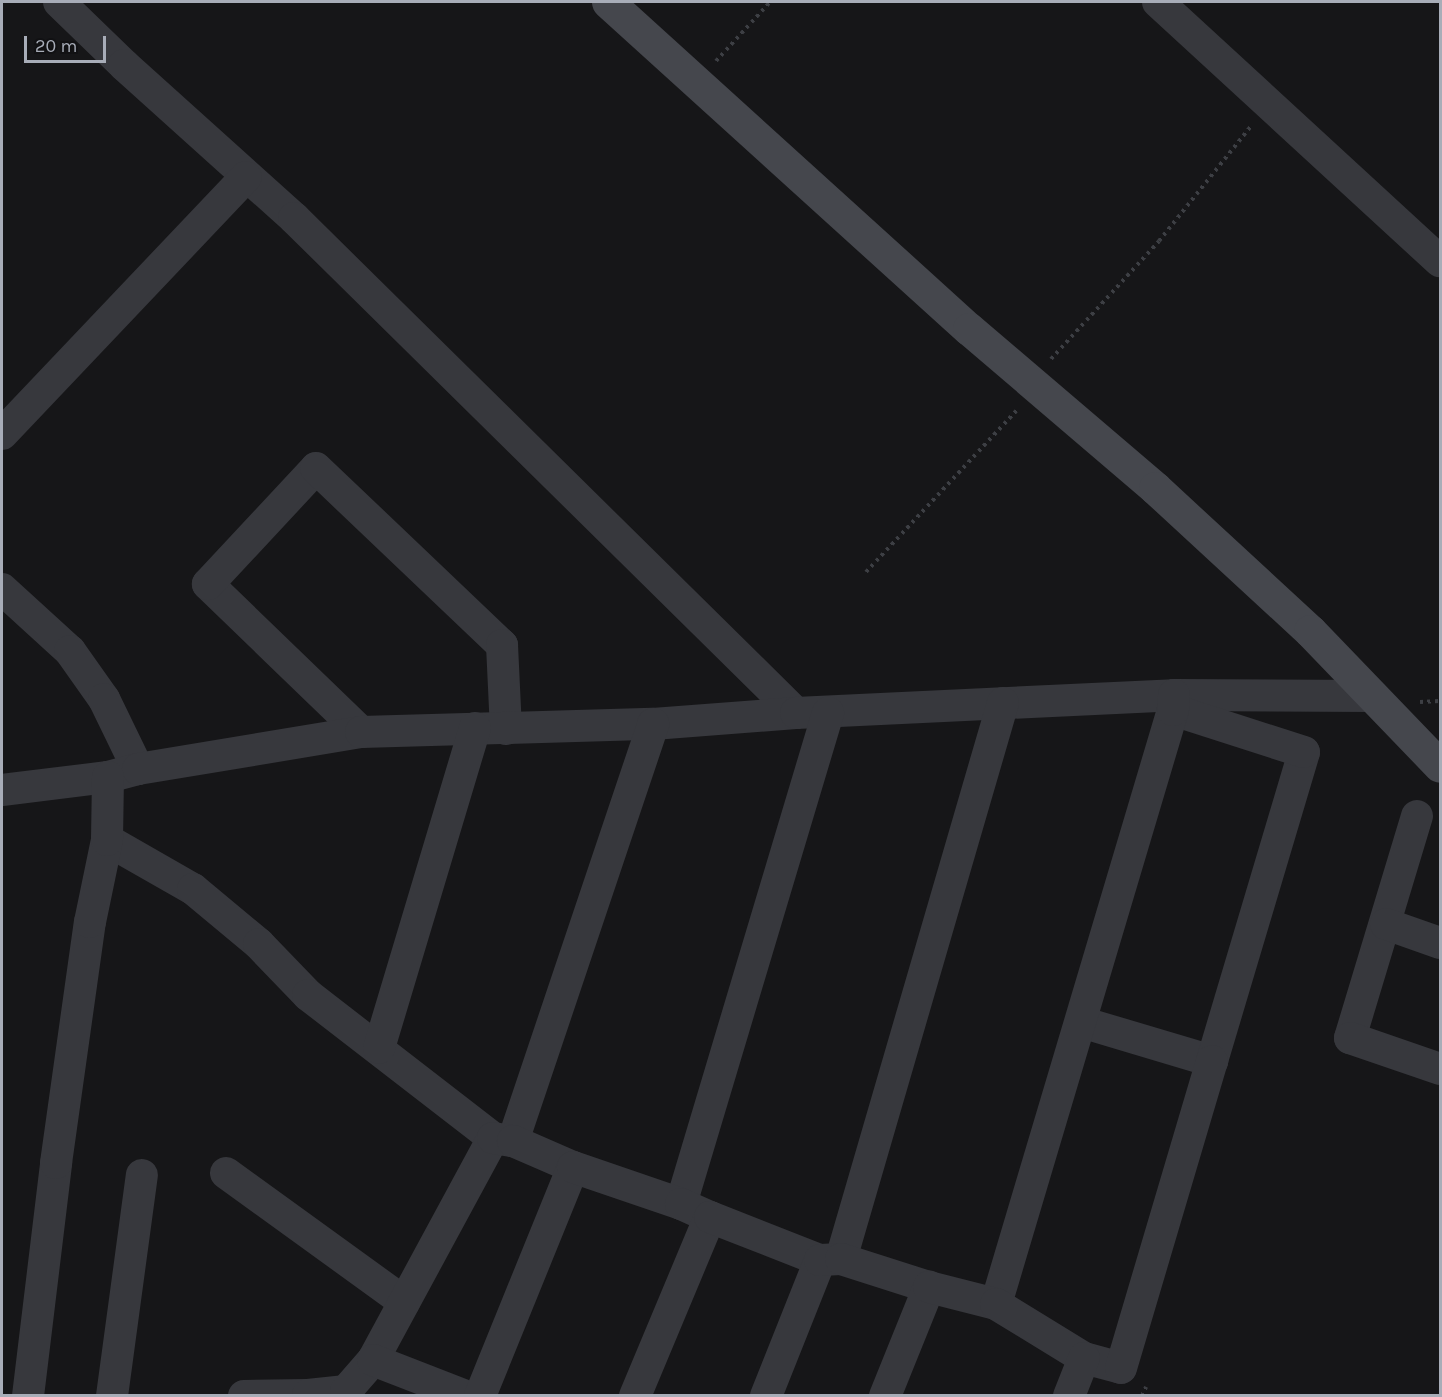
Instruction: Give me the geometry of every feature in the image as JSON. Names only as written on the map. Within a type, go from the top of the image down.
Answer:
[{"type":"street","points":[[59,2],[246,177],[294,218],[796,713]]},
{"type":"street","points":[[608,2],[1034,385],[1172,504],[1310,631],[1440,766]]},
{"type":"street","points":[[1158,2],[1440,261]]},
{"type":"street","points":[[2,434],[246,177]]},
{"type":"street","points":[[361,732],[208,584],[316,468],[502,645],[506,729]]},
{"type":"street","points":[[2,589],[70,651],[104,699],[123,773],[90,922],[56,1162],[28,1395]]},
{"type":"street","points":[[2,790],[123,773],[361,732],[653,724],[796,713],[1003,703],[1173,702],[1373,696]]},
{"type":"street","points":[[996,1304],[1081,1022],[1173,702]]},
{"type":"street","points":[[107,840],[193,889],[259,944],[308,994],[503,1139],[573,1167],[830,1259],[996,1304],[1084,1358],[1121,1368],[1305,752],[1173,702]]},
{"type":"street","points":[[766,1395],[830,1259],[1003,703]]},
{"type":"street","points":[[681,1204],[828,713]]},
{"type":"street","points":[[243,1395],[308,1395],[346,1391],[373,1360],[404,1302],[503,1139],[653,724]]},
{"type":"street","points":[[379,1048],[475,728]]},
{"type":"street","points":[[1417,816],[1350,1038],[1440,1069]]},
{"type":"street","points":[[1386,924],[1440,944]]},
{"type":"street","points":[[1081,1022],[1212,1061]]},
{"type":"street","points":[[480,1395],[573,1167]]},
{"type":"street","points":[[226,1173],[404,1302]]},
{"type":"street","points":[[112,1395],[142,1175]]},
{"type":"street","points":[[635,1395],[710,1217]]},
{"type":"street","points":[[885,1395],[930,1287]]},
{"type":"street","points":[[1069,1395],[1084,1358]]},
{"type":"street","points":[[373,1360],[466,1395]]},
{"type":"path","points":[[697,83],[770,2]]},
{"type":"path","points":[[866,572],[1034,385],[1159,241],[1269,105]]}]
